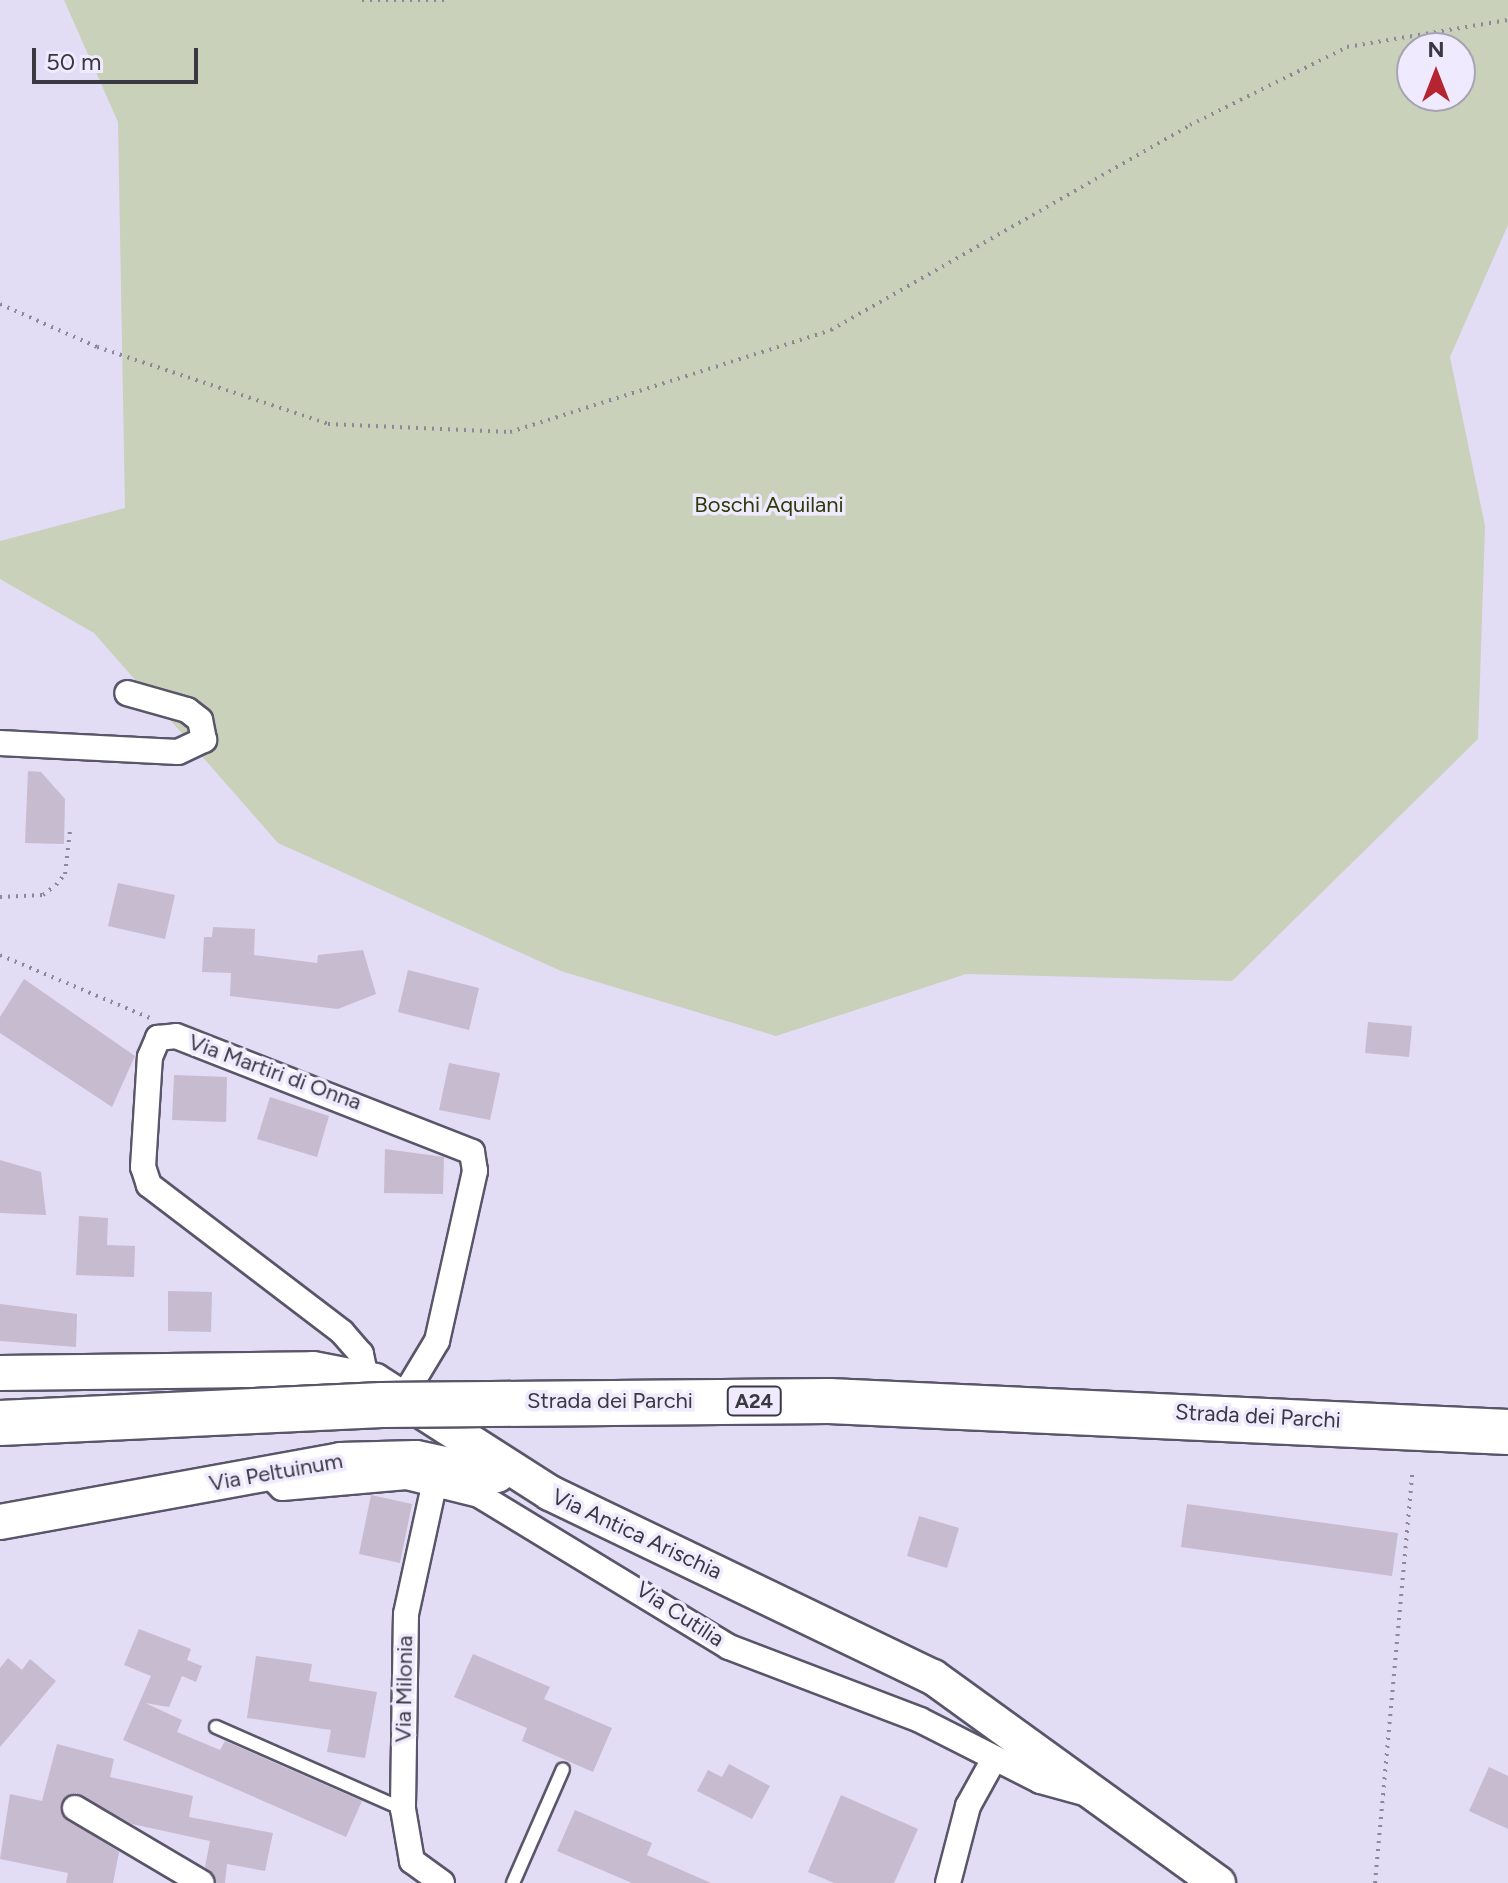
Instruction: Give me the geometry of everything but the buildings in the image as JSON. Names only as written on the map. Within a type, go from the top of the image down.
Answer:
[{"type":"highway","name":"Strada dei Parchi","points":[[0,1423],[366,1406],[798,1401],[1508,1432]]},
{"type":"highway","name":"Strada dei Parchi","points":[[0,1453],[712,1428],[1086,1437],[1508,1460]]},
{"type":"main road","points":[[0,1373],[358,1376]]},
{"type":"main road","points":[[358,1376],[333,1387],[320,1416],[325,1442],[356,1458],[401,1439],[407,1415],[402,1399]]},
{"type":"main road","name":"Via Antica Arischia","points":[[358,1376],[402,1399],[550,1493],[913,1666],[1095,1791],[1218,1883]]},
{"type":"main road","name":"Via Peltuinum","points":[[0,1522],[356,1458],[461,1465],[550,1493]]},
{"type":"street","points":[[0,743],[178,752],[204,740],[200,720],[187,710],[127,693]]},
{"type":"street","name":"Via Martiri di Onna","points":[[358,1376],[361,1354],[342,1332],[149,1185],[143,1167],[150,1057],[163,1036],[457,1140],[472,1152],[475,1171],[437,1341],[402,1399]]},
{"type":"street","name":"Via Cutilia","points":[[267,1473],[282,1488],[391,1476],[435,1481],[532,1522],[729,1647],[928,1724],[994,1759],[1067,1792],[1095,1791]]},
{"type":"street","name":"Via Milonia","points":[[433,1881],[410,1857],[403,1809],[406,1614],[435,1481]]},
{"type":"street","points":[[948,1883],[968,1806],[994,1759]]},
{"type":"street","points":[[75,1808],[202,1883]]},
{"type":"lane","points":[[216,1727],[403,1809]]},
{"type":"lane","points":[[513,1883],[563,1769]]},
{"type":"path","points":[[362,0],[448,0]]},
{"type":"path","points":[[0,304],[97,347],[328,424],[510,432],[831,330],[1190,125],[1347,47],[1508,20]]},
{"type":"path","points":[[0,897],[43,895],[56,885],[65,874],[70,831]]},
{"type":"path","points":[[0,955],[146,1012],[163,1036]]},
{"type":"path","points":[[1375,1883],[1412,1473]]},
{"type":"green space","name":"Boschi Aquilani","points":[[64,0],[1508,0],[1508,225],[1450,357],[1485,526],[1478,739],[1232,981],[966,974],[776,1036],[561,971],[278,843],[94,633],[0,579],[0,541],[125,508],[118,122]]}]
